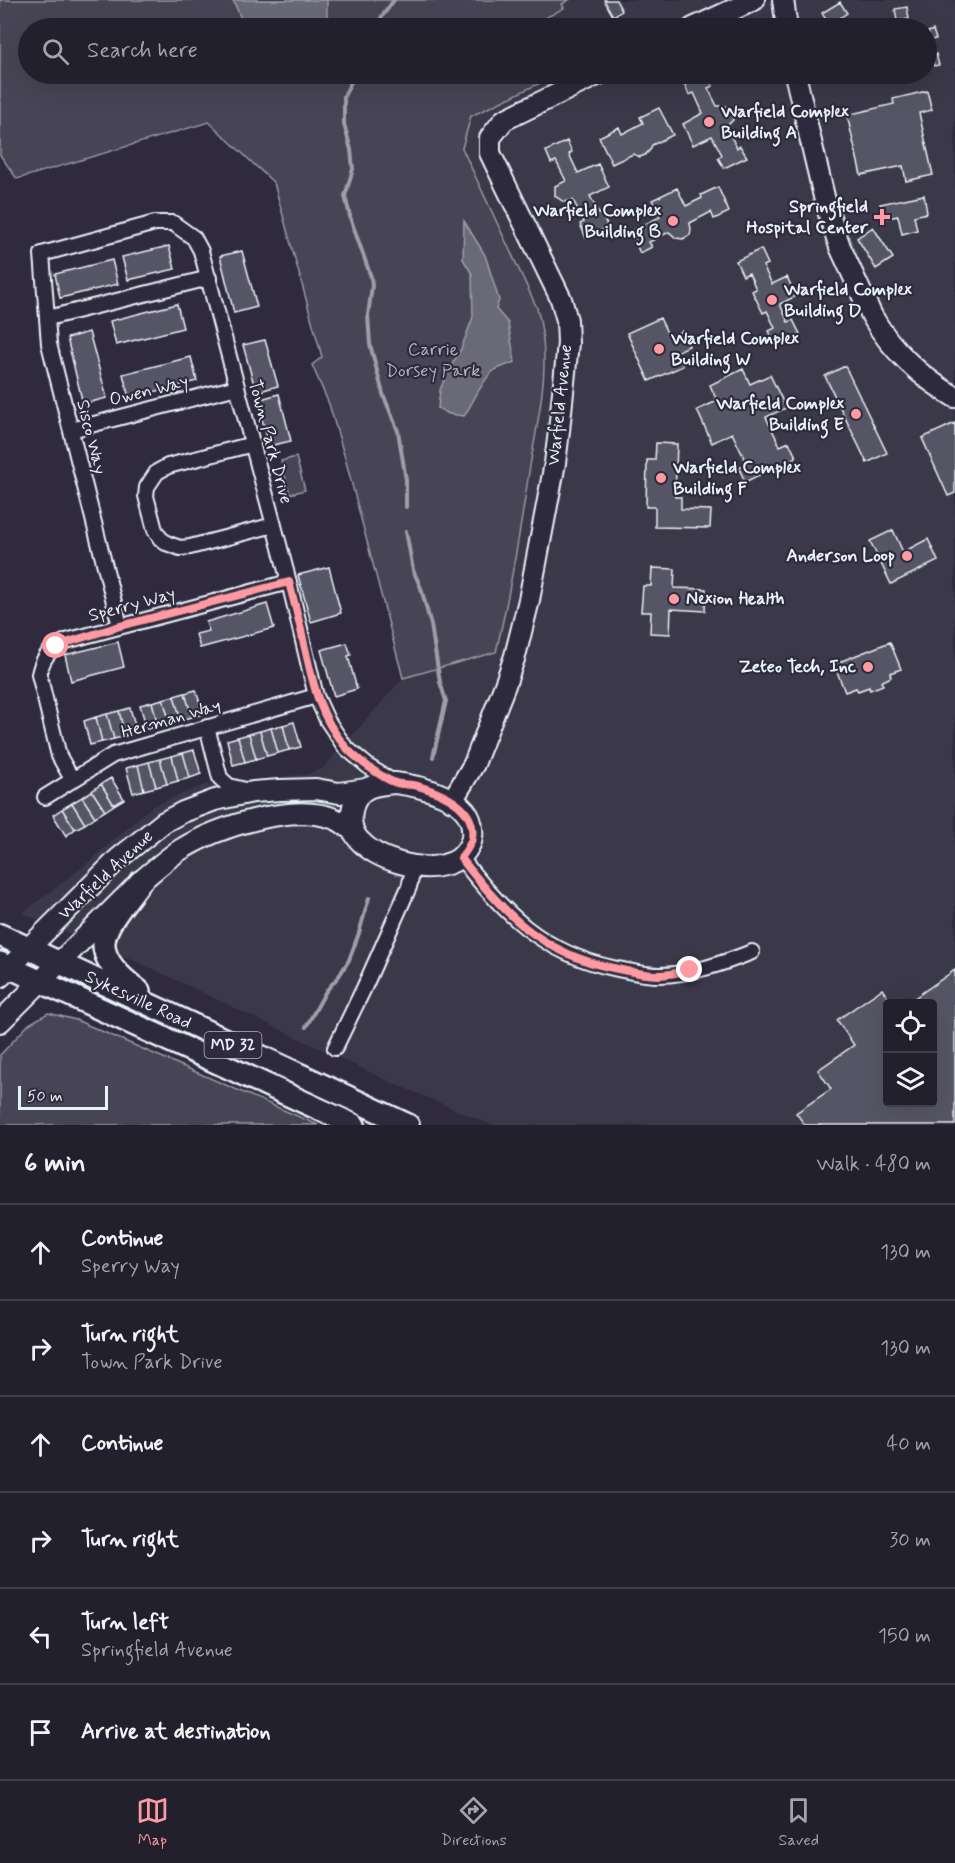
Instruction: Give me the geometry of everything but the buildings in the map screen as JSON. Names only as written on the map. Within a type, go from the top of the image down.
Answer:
[{"type":"main road","points":[[140,882],[105,933],[105,954],[120,977],[175,1018]]},
{"type":"main road","name":"Sykesville Road","points":[[0,935],[408,1125]]},
{"type":"main road","name":"Sykesville Road","points":[[3,969],[41,981],[354,1125]]},
{"type":"street","points":[[715,18],[754,0]]},
{"type":"street","points":[[783,0],[786,18]]},
{"type":"street","name":"Warfield Avenue","points":[[452,801],[474,764],[515,656],[529,600],[555,463],[568,343],[567,320],[561,298],[490,153],[490,138],[504,120],[578,84]]},
{"type":"street","points":[[797,84],[826,205],[840,247],[872,316],[878,327],[906,359],[933,384],[955,397]]},
{"type":"street","name":"Town Park Drive","points":[[42,254],[155,223],[173,223],[194,238],[201,251],[209,278],[289,582],[316,696],[327,720],[345,747],[369,767],[395,783]]},
{"type":"street","name":"Sisco Way","points":[[42,254],[49,344],[120,626]]},
{"type":"street","points":[[48,318],[209,278]]},
{"type":"street","name":"Owen Way","points":[[70,430],[237,387]]},
{"type":"street","points":[[253,444],[168,466],[157,472],[150,479],[147,487],[146,496],[149,508],[155,530],[160,538],[180,548],[274,525]]},
{"type":"street","name":"Sperry Way","points":[[72,779],[59,756],[39,674],[48,652],[56,646],[120,626],[289,582]]},
{"type":"street","name":"Herman Way","points":[[45,797],[113,755],[316,696]]},
{"type":"street","points":[[207,728],[219,778],[229,786],[253,792]]},
{"type":"street","points":[[201,804],[219,778]]},
{"type":"street","points":[[395,783],[416,786],[436,792],[452,801],[462,807],[469,817],[472,826],[472,840],[461,858],[452,863],[439,867],[414,866],[394,861],[374,851],[354,832],[352,809],[358,797],[366,789],[377,784],[395,783]]},
{"type":"street","name":"Warfield Avenue","points":[[3,969],[28,948],[119,858],[164,822],[201,804],[253,792],[316,789],[339,793],[366,789]]},
{"type":"street","name":"Warfield Avenue","points":[[0,1022],[140,882],[163,862],[196,841],[230,827],[285,814],[318,814],[334,818],[354,832]]},
{"type":"street","points":[[461,858],[487,891],[531,933],[563,952],[590,963],[624,971],[659,975],[718,965],[752,952]]},
{"type":"street","points":[[335,1048],[409,887],[414,866]]},
{"type":"shaded area","points":[[569,0],[702,0],[705,2],[708,0],[955,0],[955,1125],[491,1125],[388,1081],[140,963],[22,913],[83,867],[152,806],[205,785],[308,774],[323,768],[403,678],[496,652],[518,543],[542,390],[545,350],[543,328],[537,308],[462,148],[471,116],[538,84],[937,84],[937,18],[545,18],[564,9],[562,4]]},
{"type":"green space","name":"Carrie Dorsey Park","points":[[0,0],[569,0],[562,4],[564,8],[545,18],[18,18],[18,84],[538,84],[471,116],[462,148],[537,308],[544,349],[540,411],[496,652],[403,678],[345,458],[329,404],[312,365],[322,357],[274,183],[209,122],[17,179],[0,155]]},
{"type":"green space","points":[[296,457],[305,490],[290,494],[281,461]]},
{"type":"green space","points":[[48,1013],[76,1020],[318,1125],[0,1125],[0,1055],[29,1024]]},
{"type":"water","points":[[233,0],[327,0],[327,18],[241,18]]},
{"type":"water","points":[[464,221],[485,255],[499,300],[496,309],[508,323],[515,362],[492,372],[464,416],[449,414],[438,408],[440,390],[461,349],[473,317],[472,274],[463,259]]},
{"type":"waterway","points":[[381,18],[394,0]]},
{"type":"waterway","points":[[350,84],[344,96],[344,124],[353,169],[345,196],[371,277],[368,315],[370,344],[383,394],[398,431],[406,480],[406,507]]},
{"type":"waterway","points":[[406,531],[413,570],[421,588],[431,625],[440,682],[446,701],[433,757]]},
{"type":"waterway","points":[[306,1027],[326,991],[349,960],[369,898]]},
{"type":"place","name":"Warfield Complex Building A","points":[[709,122]]},
{"type":"place","name":"Springfield Hospital Center","points":[[882,217]]},
{"type":"place","name":"Warfield Complex Building B","points":[[673,221]]},
{"type":"place","name":"Warfield Complex Building D","points":[[772,300]]},
{"type":"place","name":"Warfield Complex Building W","points":[[659,349]]},
{"type":"place","name":"Warfield Complex Building E","points":[[856,414]]},
{"type":"place","name":"Warfield Complex Building F","points":[[661,478]]},
{"type":"place","name":"Anderson Loop","points":[[907,556]]},
{"type":"place","name":"Nexion Health","points":[[674,599]]},
{"type":"place","name":"Zeteo Tech, Inc","points":[[868,667]]},
{"type":"route","points":[[56,646],[120,626],[289,582],[316,696],[327,720],[345,747],[369,767],[395,783],[436,792],[462,807],[472,826],[472,840],[461,858],[506,911],[531,933],[563,952],[590,963],[624,971],[659,975],[690,970]]}]
